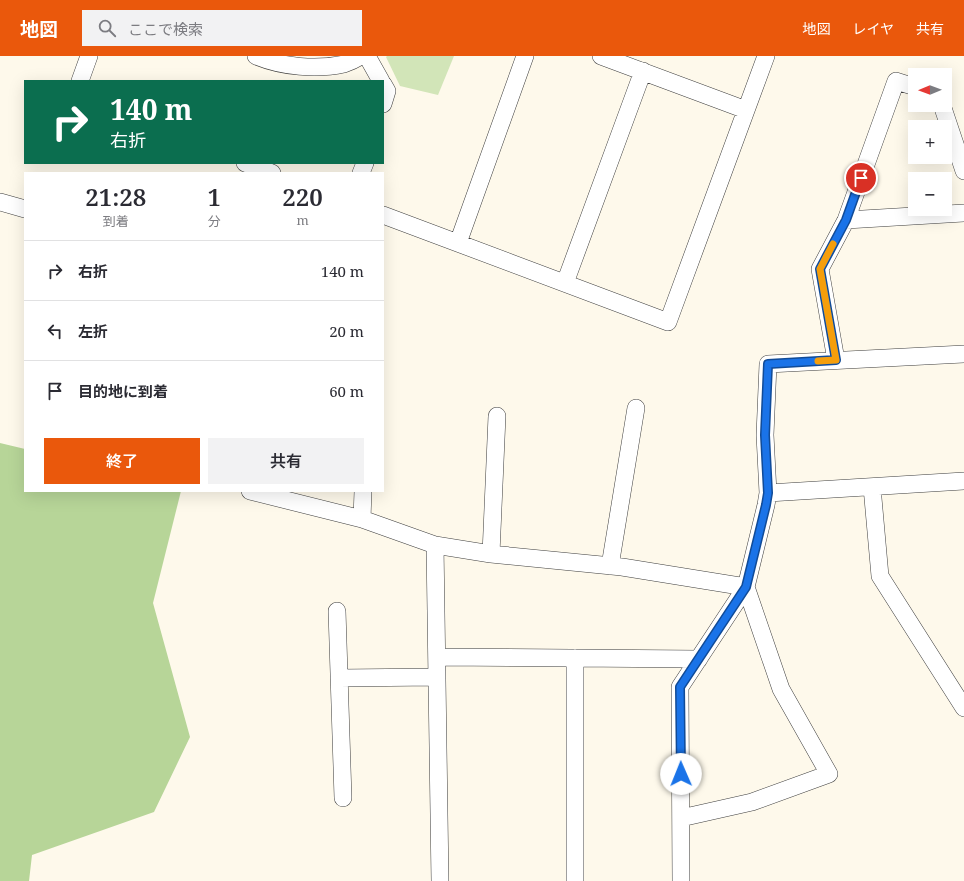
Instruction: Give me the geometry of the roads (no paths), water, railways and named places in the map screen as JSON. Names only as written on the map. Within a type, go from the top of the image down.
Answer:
[{"type":"street","points":[[80,80],[89,56]]},
{"type":"street","points":[[256,56],[269,62],[306,68],[345,64],[362,56]]},
{"type":"street","points":[[367,56],[380,80]]},
{"type":"street","points":[[458,243],[525,56]]},
{"type":"street","points":[[601,56],[746,110]]},
{"type":"street","points":[[384,215],[668,322],[766,56]]},
{"type":"street","points":[[565,283],[643,71]]},
{"type":"street","points":[[836,360],[820,269],[846,220],[896,80],[908,84]]},
{"type":"street","points":[[384,86],[387,91],[384,101]]},
{"type":"street","points":[[944,112],[964,171]]},
{"type":"street","points":[[249,164],[269,172]]},
{"type":"street","points":[[0,202],[24,209]]},
{"type":"street","points":[[846,220],[964,213]]},
{"type":"street","points":[[682,881],[680,687],[746,587],[768,493],[765,435],[768,364],[964,354]]},
{"type":"street","points":[[610,566],[636,408]]},
{"type":"street","points":[[491,554],[497,416]]},
{"type":"street","points":[[768,493],[964,481]]},
{"type":"street","points":[[872,487],[880,576],[964,708]]},
{"type":"street","points":[[254,492],[362,519],[435,545],[491,554],[610,566],[746,587]]},
{"type":"street","points":[[362,519],[363,492]]},
{"type":"street","points":[[435,545],[440,881]]},
{"type":"street","points":[[681,818],[752,802],[829,774],[781,689],[746,587]]},
{"type":"street","points":[[337,611],[343,798]]},
{"type":"street","points":[[436,657],[699,659]]},
{"type":"street","points":[[575,658],[575,881]]},
{"type":"street","points":[[339,678],[437,677]]}]
